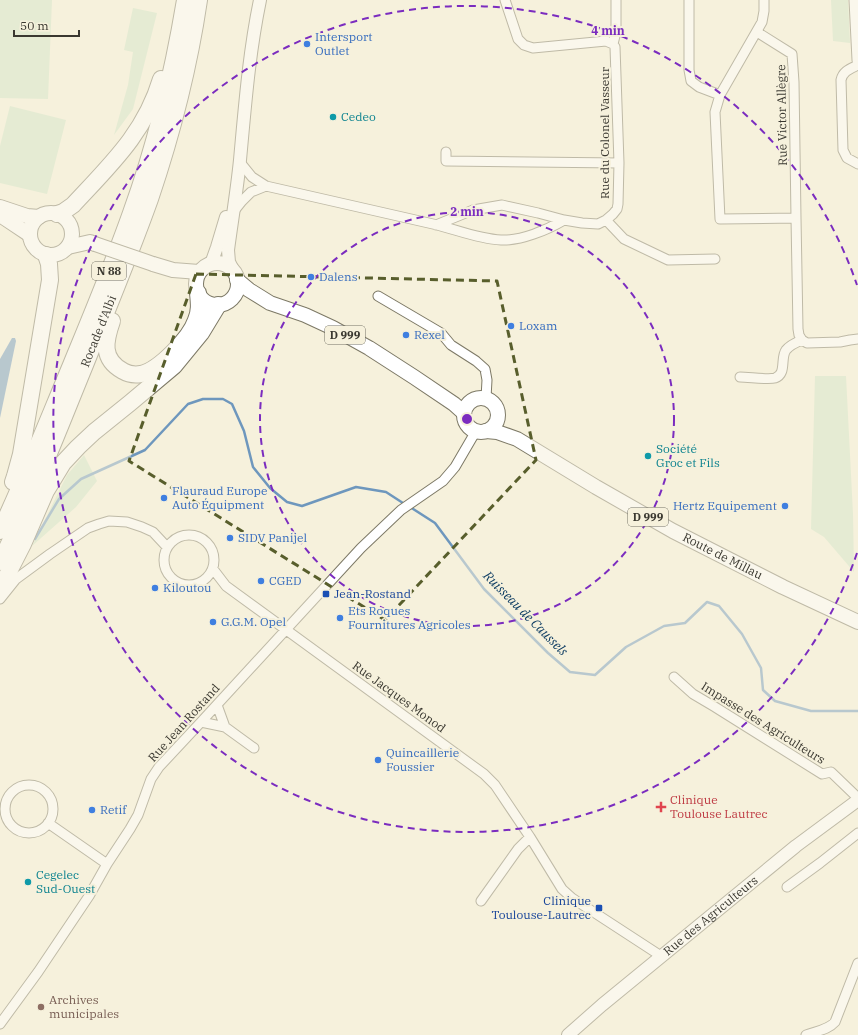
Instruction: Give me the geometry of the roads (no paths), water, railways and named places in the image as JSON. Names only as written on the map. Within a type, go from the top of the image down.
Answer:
[{"type":"highway","points":[[57,214],[73,205],[126,147],[150,108],[157,92],[162,74],[179,0]]},
{"type":"highway","name":"Rocade d'Albi","points":[[0,531],[22,484],[90,319],[131,214],[154,144],[164,106],[177,48],[185,0]]},
{"type":"highway","name":"Rocade d'Albi","points":[[0,562],[32,493],[150,199],[186,73],[199,0]]},
{"type":"highway","points":[[0,514],[16,476],[21,454],[50,280],[49,264],[46,255]]},
{"type":"highway","points":[[124,267],[125,282],[106,339],[106,350],[110,360],[117,368],[128,373],[140,374],[151,370],[163,362],[192,330],[199,308],[197,291]]},
{"type":"highway","points":[[0,589],[23,544],[46,491],[63,463],[78,446],[94,432],[174,366],[225,302]]},
{"type":"main road","points":[[211,264],[225,222],[229,198],[238,99],[253,0]]},
{"type":"main road","points":[[173,270],[197,291],[208,304],[225,302],[235,294],[237,287],[235,276],[229,262],[228,250],[240,161],[246,84],[260,0]]},
{"type":"main road","points":[[0,207],[27,216],[39,217]]},
{"type":"main road","points":[[44,214],[57,214],[62,216],[67,221],[72,230],[72,238],[64,252],[52,256],[46,255],[34,248],[31,242],[30,235],[32,225],[44,214]]},
{"type":"main road","points":[[0,215],[30,235]]},
{"type":"main road","points":[[72,230],[93,243],[153,264],[173,270],[199,272]]},
{"type":"main road","points":[[68,247],[93,243]]},
{"type":"main road","points":[[197,291],[196,283],[199,272],[204,267],[211,264],[221,264],[226,266],[235,276]]},
{"type":"main road","name":"D 999","points":[[235,276],[249,290],[270,303]]},
{"type":"main road","name":"D 999","points":[[225,302],[248,300],[270,303],[305,315],[369,348],[454,404],[464,413]]},
{"type":"main road","name":"D 999","points":[[414,377],[454,394],[480,398]]},
{"type":"main road","points":[[480,398],[491,401],[496,406],[498,412],[498,418],[492,428],[481,431],[469,427],[464,418],[467,404],[480,398]]},
{"type":"main road","name":"Route de Millau","points":[[498,412],[506,427],[517,439]]},
{"type":"main road","name":"Route de Millau","points":[[481,431],[497,432],[517,439],[596,487],[673,531],[783,587],[858,622]]},
{"type":"main road","name":"Route de Millau","points":[[783,587],[832,616],[858,629]]},
{"type":"main road","name":"Rue des Agriculteurs","points":[[568,1035],[588,1016],[796,846],[858,799]]},
{"type":"street","points":[[505,0],[518,39],[524,45],[532,48],[606,42],[613,44]]},
{"type":"street","name":"Rue du Colonel Vasseur","points":[[606,220],[613,214],[618,204],[619,163],[616,51],[613,44],[616,32],[616,0]]},
{"type":"street","points":[[689,0],[690,81],[699,87],[720,95]]},
{"type":"street","points":[[764,0],[762,22],[720,95],[715,112],[720,219],[796,218]]},
{"type":"street","points":[[854,0],[858,65],[846,71],[841,80],[843,150],[847,158],[858,164]]},
{"type":"street","name":"Rue Victor Allègre","points":[[757,32],[792,54],[794,82],[798,329],[802,340]]},
{"type":"street","points":[[446,152],[446,161],[619,163]]},
{"type":"street","points":[[240,161],[252,177],[266,186],[436,225],[480,237],[501,240],[520,239],[555,226],[564,220]]},
{"type":"street","points":[[233,213],[251,192],[266,186]]},
{"type":"street","points":[[436,225],[473,210],[502,205],[582,223],[598,224],[606,220],[624,239],[668,260],[715,259]]},
{"type":"street","points":[[378,296],[441,333],[452,346],[476,361],[485,369],[488,380],[480,398]]},
{"type":"street","points":[[740,377],[775,378],[780,375],[786,349],[802,340],[807,343],[858,340]]},
{"type":"street","name":"Rue Jean Rostand","points":[[0,1024],[38,972],[89,896],[138,815],[151,779],[159,766],[202,722],[361,548],[402,510],[448,476],[481,431]]},
{"type":"street","points":[[0,599],[16,579],[27,570],[88,528],[98,524],[109,521],[127,522],[142,526],[153,532],[167,548]]},
{"type":"street","points":[[198,584],[209,576],[213,569],[214,559],[212,550],[206,542],[198,536],[189,535],[180,537],[173,541],[165,552],[164,562],[171,577],[179,583],[184,584],[193,585],[209,582],[226,586]]},
{"type":"street","points":[[213,569],[226,586]]},
{"type":"street","name":"Rue Jacques Monod","points":[[226,586],[484,774],[495,785],[530,837],[562,889],[572,898],[661,956]]},
{"type":"street","name":"Impasse des Agriculteurs","points":[[674,677],[693,694],[822,774],[831,772],[858,799]]},
{"type":"street","points":[[217,705],[225,727]]},
{"type":"street","points":[[202,722],[225,727],[254,748]]},
{"type":"street","points":[[27,785],[36,786],[45,791],[51,798],[53,808],[52,818],[48,824],[42,829],[33,833],[23,832],[14,828],[10,824],[6,815],[5,805],[9,795],[17,788],[27,785]]},
{"type":"street","points":[[48,824],[107,864]]},
{"type":"street","points":[[787,887],[858,833]]},
{"type":"street","points":[[480,901],[518,849],[530,837]]},
{"type":"street","points":[[806,1035],[828,1028],[835,1022],[858,963]]},
{"type":"water","points":[[12,338],[15,338],[16,341],[0,418],[0,359]]},
{"type":"waterway","name":"Ruisseau de Caussels","points":[[35,539],[59,499],[81,479],[145,450],[188,404],[203,399],[223,399],[232,404],[244,431],[253,467],[270,488],[287,502],[302,506],[356,487],[386,492],[406,505]]},
{"type":"waterway","name":"Ruisseau de Caussels","points":[[410,507],[435,523],[484,589],[548,653],[570,672],[595,675],[626,647],[664,626],[685,623],[707,602],[719,606],[742,634],[761,668],[763,690],[775,701],[811,711],[858,711]]},
{"type":"place","name":"Intersport Outlet","points":[[307,44]]},
{"type":"place","name":"Cedeo","points":[[333,117]]},
{"type":"place","name":"Dalens","points":[[311,277]]},
{"type":"place","name":"Loxam","points":[[511,326]]},
{"type":"place","name":"Rexel","points":[[406,335]]},
{"type":"place","name":"Société Groc et Fils","points":[[648,456]]},
{"type":"place","name":"Flauraud Europe Auto Équipment","points":[[164,498]]},
{"type":"place","name":"Hertz Equipement","points":[[785,506]]},
{"type":"place","name":"SIDV Panijel","points":[[230,538]]},
{"type":"place","name":"CGED","points":[[261,581]]},
{"type":"place","name":"Kiloutou","points":[[155,588]]},
{"type":"place","name":"Jean-Rostand","points":[[326,594]]},
{"type":"place","name":"Ets Roques Fournitures Agricoles","points":[[340,618]]},
{"type":"place","name":"G.G.M. Opel","points":[[213,622]]},
{"type":"place","name":"Quincaillerie Foussier","points":[[378,760]]},
{"type":"place","name":"Clinique Toulouse Lautrec","points":[[661,807]]},
{"type":"place","name":"Retif","points":[[92,810]]},
{"type":"place","name":"Cegelec Sud-Ouest","points":[[28,882]]},
{"type":"place","name":"Clinique Toulouse-Lautrec","points":[[599,908]]},
{"type":"place","name":"Archives municipales","points":[[41,1007]]}]
